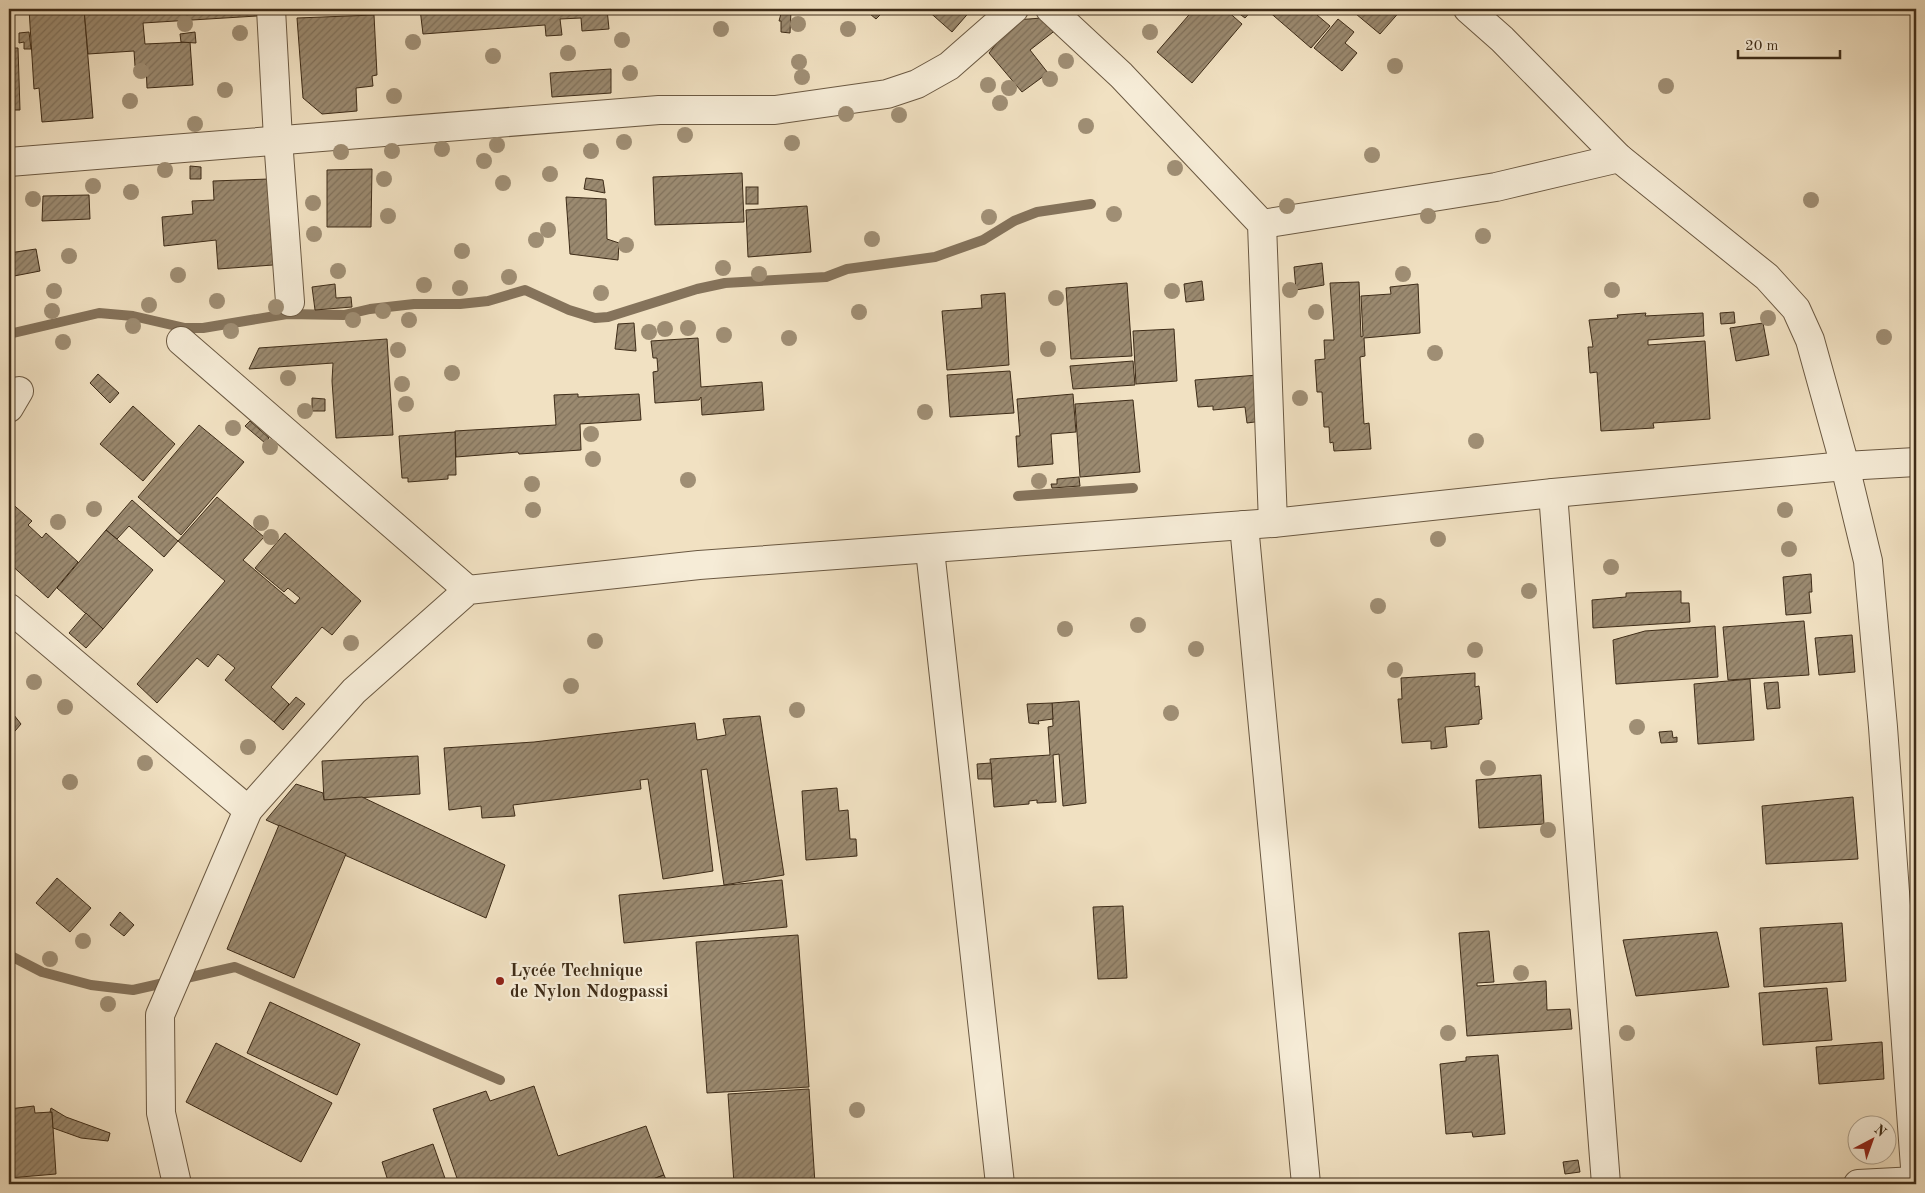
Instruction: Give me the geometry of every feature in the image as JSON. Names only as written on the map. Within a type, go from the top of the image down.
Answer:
[{"type":"street","points":[[271,9],[290,302]]},
{"type":"street","points":[[9,162],[659,110],[775,110],[887,94],[917,84],[949,66],[1014,9]]},
{"type":"street","points":[[1050,9],[1121,75],[1262,224],[1273,523]]},
{"type":"street","points":[[1468,9],[1502,39],[1620,158],[1767,277],[1796,309],[1810,340],[1845,466],[1868,561],[1883,727],[1916,1181],[1858,1184]]},
{"type":"street","points":[[1262,224],[1496,187],[1620,158]]},
{"type":"street","points":[[181,341],[468,590]]},
{"type":"street","points":[[177,1184],[161,1113],[160,1015],[248,810],[354,691],[468,590],[699,565],[930,550],[1273,523],[1553,493],[1845,466],[1916,462]]},
{"type":"street","points":[[1553,493],[1606,1184]]},
{"type":"street","points":[[1244,525],[1306,1184]]},
{"type":"street","points":[[930,550],[1000,1184]]},
{"type":"street","points":[[9,608],[248,810]]},
{"type":"building","points":[[29,9],[84,9],[93,118],[42,122],[39,88],[34,89]]},
{"type":"building","points":[[84,9],[256,9],[257,16],[143,23],[145,44],[190,42],[193,85],[147,88],[146,65],[135,66],[134,51],[88,54]]},
{"type":"building","points":[[296,9],[345,9],[297,13]]},
{"type":"building","points":[[420,9],[607,9],[609,29],[582,31],[581,18],[560,19],[562,35],[546,36],[545,25],[423,34]]},
{"type":"building","points":[[731,9],[771,9],[731,12]]},
{"type":"building","points":[[864,9],[886,9],[876,19]]},
{"type":"building","points":[[926,9],[972,9],[952,32]]},
{"type":"building","points":[[1194,9],[1225,9],[1242,24],[1192,83],[1157,52]]},
{"type":"building","points":[[1233,9],[1253,9],[1245,18]]},
{"type":"building","points":[[1268,9],[1310,9],[1330,26],[1311,48]]},
{"type":"building","points":[[1350,9],[1402,9],[1380,34]]},
{"type":"building","points":[[782,10],[791,11],[790,33],[781,32],[781,21],[779,21]]},
{"type":"building","points":[[374,15],[377,75],[372,76],[373,86],[356,88],[357,111],[322,114],[303,98],[297,18]]},
{"type":"building","points":[[1042,18],[1057,29],[1030,50],[1048,73],[1022,92],[989,53],[1015,20]]},
{"type":"building","points":[[1338,19],[1354,32],[1345,43],[1357,53],[1342,71],[1314,48]]},
{"type":"building","points":[[29,32],[31,49],[24,49],[24,42],[19,43],[19,33]]},
{"type":"building","points":[[195,32],[196,43],[181,42],[180,34]]},
{"type":"building","points":[[9,48],[18,48],[20,110],[9,110]]},
{"type":"building","points":[[611,69],[611,93],[552,97],[550,73]]},
{"type":"building","points":[[190,166],[201,167],[201,179],[190,179]]},
{"type":"building","points":[[372,169],[371,227],[327,227],[327,170]]},
{"type":"building","points":[[742,173],[744,222],[655,225],[653,177]]},
{"type":"building","points":[[586,178],[603,180],[605,193],[584,189]]},
{"type":"building","points":[[269,179],[273,265],[218,269],[216,240],[164,246],[162,217],[193,214],[192,201],[214,200],[213,181]]},
{"type":"building","points":[[746,187],[758,187],[758,204],[746,204]]},
{"type":"building","points":[[89,195],[90,219],[42,221],[43,196]]},
{"type":"building","points":[[566,197],[606,199],[607,239],[619,243],[618,260],[570,254]]},
{"type":"building","points":[[807,206],[811,252],[748,257],[746,210]]},
{"type":"building","points":[[36,249],[40,271],[9,277],[9,253]]},
{"type":"building","points":[[1322,263],[1324,285],[1296,290],[1294,267]]},
{"type":"building","points":[[1202,281],[1204,300],[1186,302],[1184,284]]},
{"type":"building","points":[[1359,282],[1361,337],[1363,336],[1361,296],[1391,294],[1390,287],[1418,284],[1420,333],[1364,338],[1365,356],[1360,357],[1364,424],[1369,423],[1371,449],[1334,451],[1333,442],[1330,443],[1329,427],[1324,427],[1322,392],[1317,392],[1315,360],[1325,359],[1324,340],[1334,340],[1330,283]]},
{"type":"building","points":[[1127,283],[1132,356],[1071,359],[1066,288]]},
{"type":"building","points":[[335,284],[336,298],[351,297],[352,307],[315,310],[312,287]]},
{"type":"building","points":[[1005,293],[1009,365],[947,370],[942,311],[982,308],[981,295]]},
{"type":"building","points":[[1734,312],[1735,323],[1721,324],[1720,313]]},
{"type":"building","points":[[1646,313],[1645,316],[1703,313],[1704,336],[1648,340],[1648,345],[1705,341],[1710,419],[1653,423],[1654,428],[1601,431],[1597,372],[1590,373],[1588,347],[1593,347],[1589,320],[1618,318],[1617,315]]},
{"type":"building","points":[[634,323],[636,351],[615,349],[618,324]]},
{"type":"building","points":[[1763,323],[1769,355],[1736,361],[1730,328]]},
{"type":"building","points":[[1174,329],[1177,381],[1136,384],[1133,331]]},
{"type":"building","points":[[698,338],[701,387],[762,382],[764,410],[702,415],[701,397],[699,400],[655,403],[653,372],[658,371],[657,358],[653,358],[651,341]]},
{"type":"building","points":[[387,339],[393,435],[336,438],[332,381],[333,363],[249,369],[259,348]]},
{"type":"building","points":[[1133,361],[1135,385],[1073,389],[1070,366]]},
{"type":"building","points":[[1010,371],[1014,413],[950,417],[947,375]]},
{"type":"building","points":[[98,374],[119,393],[110,403],[90,383]]},
{"type":"building","points":[[1258,375],[1262,421],[1247,423],[1245,407],[1213,410],[1213,406],[1198,407],[1195,380]]},
{"type":"building","points":[[578,394],[578,397],[639,394],[641,420],[580,424],[581,450],[519,454],[518,452],[456,457],[455,431],[556,425],[554,395]]},
{"type":"building","points":[[1073,394],[1076,432],[1051,434],[1053,464],[1018,467],[1016,436],[1020,436],[1017,399]]},
{"type":"building","points":[[312,398],[325,399],[325,411],[312,411]]},
{"type":"building","points":[[1133,400],[1140,472],[1080,477],[1075,404]]},
{"type":"building","points":[[133,406],[175,444],[143,481],[100,444]]},
{"type":"building","points":[[250,421],[269,438],[265,443],[245,426]]},
{"type":"building","points":[[199,425],[244,462],[181,535],[138,497]]},
{"type":"building","points":[[455,432],[456,475],[448,475],[448,479],[408,482],[408,478],[402,478],[399,436]]},
{"type":"building","points":[[1079,477],[1080,486],[1052,488],[1051,484],[1057,484],[1057,479]]},
{"type":"building","points":[[217,497],[264,537],[243,560],[295,604],[300,598],[288,588],[284,592],[255,568],[285,533],[361,601],[332,635],[322,627],[271,687],[289,704],[274,722],[225,680],[235,668],[218,654],[208,667],[197,658],[157,703],[137,684],[225,581],[178,541]]},
{"type":"building","points":[[132,500],[178,541],[164,557],[129,526],[117,539],[106,530]]},
{"type":"building","points":[[9,501],[32,521],[28,525],[42,538],[46,533],[78,562],[48,598],[9,563]]},
{"type":"building","points":[[106,530],[153,570],[103,629],[57,588]]},
{"type":"building","points":[[1811,574],[1812,592],[1809,592],[1811,613],[1786,615],[1783,577]]},
{"type":"building","points":[[1681,591],[1681,603],[1689,603],[1690,622],[1593,628],[1592,600],[1626,597],[1626,593]]},
{"type":"building","points":[[86,613],[103,629],[86,648],[69,633]]},
{"type":"building","points":[[1804,621],[1809,675],[1728,680],[1723,627]]},
{"type":"building","points":[[1715,626],[1718,677],[1616,684],[1613,640],[1645,631]]},
{"type":"building","points":[[1852,635],[1855,672],[1819,675],[1815,638]]},
{"type":"building","points":[[1475,673],[1475,687],[1479,686],[1482,719],[1479,720],[1479,724],[1445,727],[1447,747],[1431,749],[1431,741],[1402,743],[1398,699],[1402,699],[1401,678]]},
{"type":"building","points":[[1750,679],[1754,740],[1698,744],[1694,684]]},
{"type":"building","points":[[1778,682],[1780,708],[1767,709],[1764,683]]},
{"type":"building","points":[[296,697],[305,704],[283,730],[274,722]]},
{"type":"building","points":[[1079,701],[1086,803],[1063,806],[1059,754],[1053,755],[1056,802],[1037,803],[1037,800],[1029,801],[1029,804],[994,807],[990,759],[1050,755],[1048,727],[1053,726],[1052,703]]},
{"type":"building","points":[[1052,703],[1053,719],[1038,721],[1039,724],[1029,723],[1027,704]]},
{"type":"building","points":[[10,710],[21,724],[9,738],[9,712]]},
{"type":"building","points":[[760,716],[784,875],[724,885],[707,769],[701,770],[713,871],[663,879],[648,779],[640,780],[641,789],[513,805],[515,816],[482,818],[481,806],[449,810],[444,748],[534,742],[695,723],[697,740],[726,735],[723,719]]},
{"type":"building","points":[[1672,731],[1673,738],[1677,737],[1677,742],[1661,743],[1659,732]]},
{"type":"building","points":[[418,756],[420,794],[324,800],[322,761]]},
{"type":"building","points":[[991,763],[992,779],[978,779],[977,764]]},
{"type":"building","points":[[1541,775],[1544,824],[1479,828],[1476,780]]},
{"type":"building","points":[[296,784],[323,793],[324,800],[362,797],[505,865],[486,918],[266,820]]},
{"type":"building","points":[[837,788],[839,811],[848,810],[850,839],[856,839],[857,856],[806,860],[802,791]]},
{"type":"building","points":[[1853,797],[1858,859],[1766,864],[1762,806]]},
{"type":"building","points":[[279,825],[346,854],[294,978],[227,949]]},
{"type":"building","points":[[57,878],[91,908],[70,932],[36,903]]},
{"type":"building","points":[[782,880],[787,927],[624,943],[619,895]]},
{"type":"building","points":[[1123,906],[1127,978],[1098,979],[1093,907]]},
{"type":"building","points":[[120,912],[134,925],[124,936],[110,925]]},
{"type":"building","points":[[1842,923],[1846,981],[1764,987],[1760,928]]},
{"type":"building","points":[[1489,931],[1494,982],[1477,983],[1477,986],[1546,981],[1547,1010],[1570,1009],[1572,1029],[1467,1036],[1459,933]]},
{"type":"building","points":[[1717,932],[1729,987],[1636,996],[1623,940]]},
{"type":"building","points":[[798,935],[809,1087],[707,1093],[696,942]]},
{"type":"building","points":[[1827,988],[1832,1040],[1763,1045],[1759,993]]},
{"type":"building","points":[[270,1002],[360,1044],[337,1095],[247,1053]]},
{"type":"building","points":[[1882,1042],[1884,1079],[1819,1084],[1816,1047]]},
{"type":"building","points":[[216,1043],[332,1103],[301,1162],[186,1102]]},
{"type":"building","points":[[1498,1055],[1505,1134],[1473,1137],[1472,1132],[1446,1134],[1440,1064],[1466,1061],[1466,1057]]},
{"type":"building","points":[[534,1086],[558,1156],[646,1126],[664,1175],[639,1184],[459,1184],[433,1109],[486,1091],[490,1101]]},
{"type":"building","points":[[809,1089],[815,1184],[734,1184],[728,1094]]},
{"type":"building","points":[[34,1106],[35,1113],[52,1112],[56,1174],[9,1178],[9,1109]]},
{"type":"building","points":[[51,1108],[66,1117],[110,1133],[108,1141],[81,1138],[53,1128]]},
{"type":"building","points":[[433,1144],[447,1184],[389,1184],[382,1162]]},
{"type":"building","points":[[1578,1160],[1580,1172],[1565,1174],[1563,1162]]},
{"type":"building","points":[[664,1175],[668,1184],[639,1184]]},
{"type":"waterway","points":[[9,334],[99,313],[133,316],[185,328],[203,328],[287,314],[344,315],[370,309],[414,304],[460,304],[488,301],[525,290],[569,310],[595,318],[608,317],[697,289],[725,283],[826,277],[847,269],[935,257],[983,240],[1014,221],[1037,212],[1091,204]]},
{"type":"waterway","points":[[1018,496],[1133,488]]},
{"type":"waterway","points":[[9,955],[42,972],[91,985],[133,990],[235,967],[500,1080]]},
{"type":"place","name":"Lycée Technique de Nylon Ndogpassi","points":[[500,981]]}]
